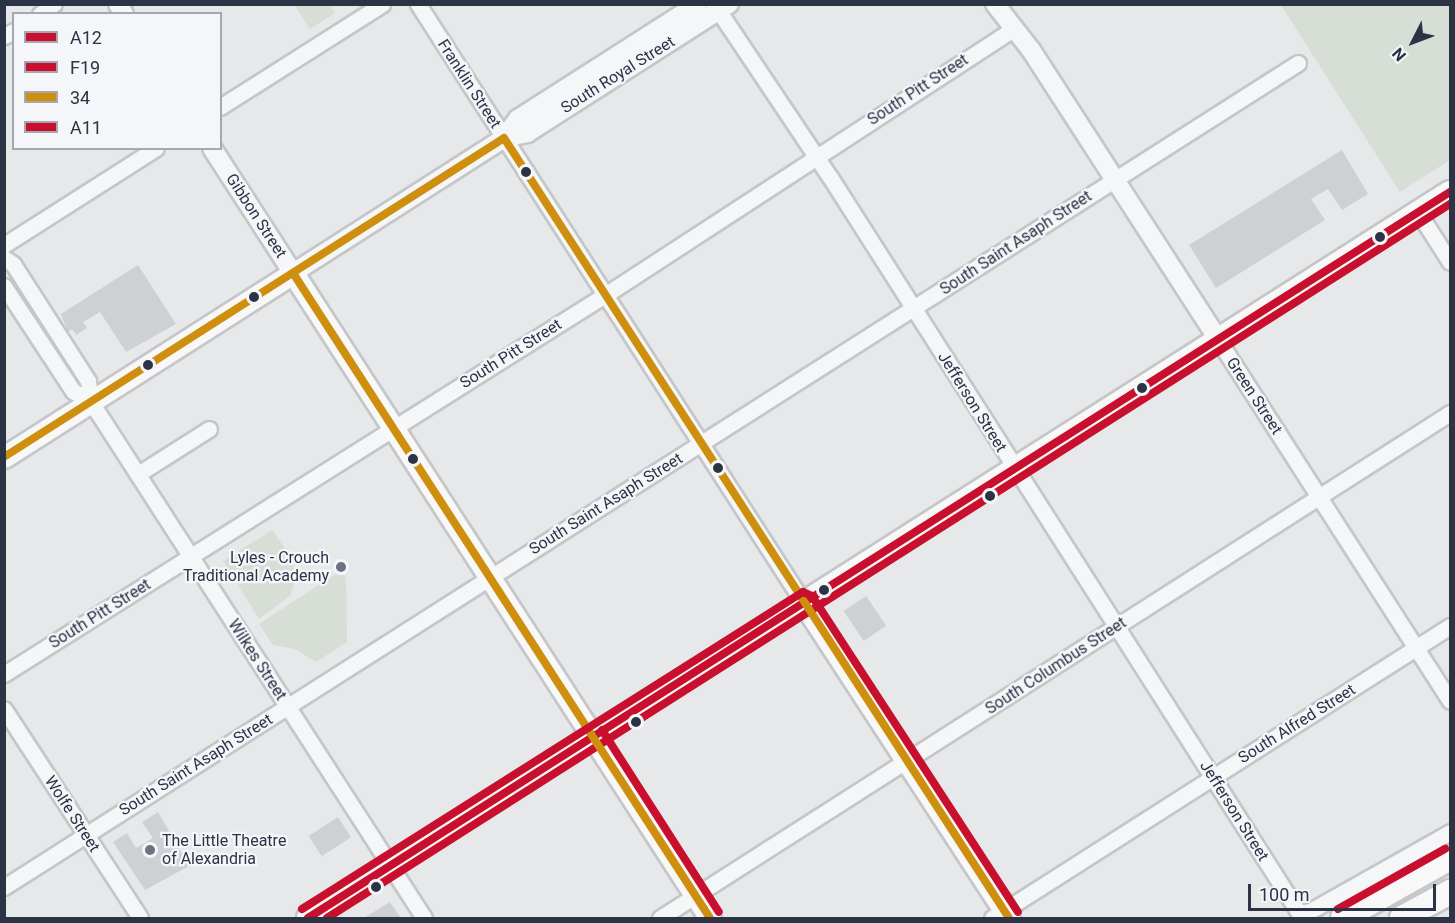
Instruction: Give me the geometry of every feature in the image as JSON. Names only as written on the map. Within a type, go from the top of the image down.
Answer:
[{"type":"highway","points":[[1343,918],[1450,858]]},
{"type":"highway","points":[[1402,918],[1450,892]]},
{"type":"main road","points":[[308,918],[1450,192]]},
{"type":"main road","name":"South Royal Street","points":[[4,457],[293,273]]},
{"type":"main road","name":"Gibbon Street","points":[[293,273],[710,918]]},
{"type":"main road","name":"Franklin Street","points":[[803,602],[907,761],[1002,916]]},
{"type":"street","points":[[222,106],[382,4]]},
{"type":"street","name":"Franklin Street","points":[[418,4],[803,602]]},
{"type":"street","name":"South Royal Street","points":[[504,138],[518,119],[698,4]]},
{"type":"street","name":"Green Street","points":[[996,4],[1114,179],[1450,700]]},
{"type":"street","name":"South Royal Street","points":[[293,273],[504,138],[527,133],[721,7]]},
{"type":"street","name":"Jefferson Street","points":[[721,7],[1299,913],[1310,911],[1450,832]]},
{"type":"street","name":"South Pitt Street","points":[[4,674],[605,295],[816,155],[1013,29]]},
{"type":"street","name":"South Saint Asaph Street","points":[[4,887],[1298,63]]},
{"type":"street","points":[[4,245],[153,150]]},
{"type":"street","name":"Gibbon Street","points":[[213,150],[293,273]]},
{"type":"street","points":[[1418,212],[1450,262]]},
{"type":"street","name":"Wilkes Street","points":[[4,258],[13,264],[88,381],[91,402],[424,918]]},
{"type":"street","name":"Wilkes Street","points":[[4,286],[73,391],[91,402]]},
{"type":"street","name":"South Columbus Street","points":[[660,918],[1450,413]]},
{"type":"street","points":[[138,474],[209,429]]},
{"type":"street","name":"South Alfred Street","points":[[1002,916],[1450,626]]},
{"type":"street","name":"Wolfe Street","points":[[4,709],[140,918]]},
{"type":"shaded area","points":[[294,5],[330,5],[335,13],[310,29]]},
{"type":"shaded area","points":[[1281,5],[1450,5],[1450,160],[1400,192]]},
{"type":"shaded area","points":[[272,530],[293,560],[296,578],[290,596],[259,619],[223,561]]},
{"type":"shaded area","points":[[340,571],[346,578],[347,642],[316,662],[295,649],[273,645],[259,624]]},
{"type":"building","points":[[1342,150],[1368,194],[1342,210],[1328,189],[1311,199],[1325,220],[1216,288],[1189,245]]},
{"type":"building","points":[[138,265],[176,324],[126,352],[100,312],[83,322],[87,328],[76,335],[72,329],[68,332],[61,314]]},
{"type":"building","points":[[866,596],[886,626],[864,641],[844,611]]},
{"type":"building","name":"The Little Theatre of Alexandria","points":[[158,812],[189,866],[145,890],[113,842],[127,833],[136,848],[153,838],[142,822]]},
{"type":"building","points":[[338,817],[351,837],[322,856],[309,836]]},
{"type":"building","points":[[390,902],[401,918],[364,918]]},
{"type":"transit line","name":"34","points":[[4,457],[504,138],[1009,918]]},
{"type":"transit line","name":"A12","points":[[308,918],[1450,192]]},
{"type":"transit line","name":"F19","points":[[327,918],[1450,204]]},
{"type":"transit line","name":"34","points":[[293,273],[710,918]]},
{"type":"transit line","name":"A11","points":[[302,909],[803,592],[812,596],[1018,912]]},
{"type":"transit line","name":"A11","points":[[602,730],[719,912]]},
{"type":"transit line","name":"A11","points":[[1338,909],[1445,849]]},
{"type":"place","name":"Lyles - Crouch Traditional Academy","points":[[341,567]]},
{"type":"place","name":"The Little Theatre of Alexandria","points":[[150,850]]}]
